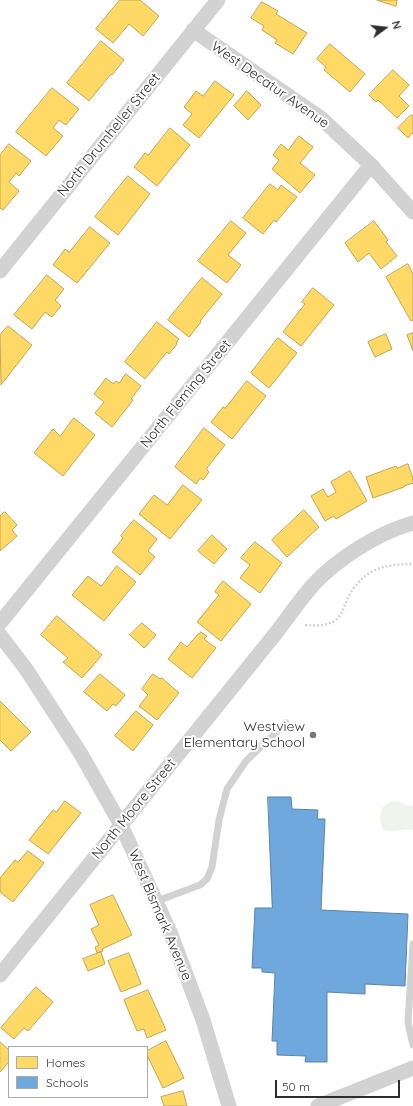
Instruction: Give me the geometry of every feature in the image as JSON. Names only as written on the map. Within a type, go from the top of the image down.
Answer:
[{"type":"street","name":"North Drumheller Street","points":[[0,271],[218,0]]},
{"type":"street","name":"West Decatur Avenue","points":[[193,30],[322,119],[371,165],[413,212]]},
{"type":"street","name":"North Fleming Street","points":[[0,623],[371,165]]},
{"type":"street","name":"North Moore Street","points":[[0,975],[313,585],[344,557],[377,538],[413,523]]},
{"type":"street","name":"West Bismark Avenue","points":[[0,635],[26,669],[80,754],[121,825],[156,901],[203,1020],[229,1106]]},
{"type":"street","points":[[318,1106],[413,1068]]},
{"type":"lane","points":[[156,901],[200,885],[207,879],[212,867],[219,820],[227,789],[246,761],[286,723]]},
{"type":"lane","points":[[413,944],[408,1022],[413,1045]]},
{"type":"path","points":[[305,625],[317,626],[331,623],[339,617],[350,593],[358,582],[368,574],[379,568],[413,564]]},
{"type":"shaded area","points":[[393,801],[413,806],[413,830],[405,829],[386,831],[383,829],[380,820],[381,812],[385,805]]},
{"type":"building: Homes","points":[[120,0],[140,0],[159,16],[143,36],[129,24],[113,43],[96,29]]},
{"type":"building: Homes","points":[[377,0],[397,0],[396,6]]},
{"type":"building: Homes","points":[[262,2],[278,11],[276,14],[307,33],[293,54],[275,43],[277,40],[262,30],[264,26],[251,18]]},
{"type":"building: Homes","points":[[101,41],[124,60],[89,101],[67,83]]},
{"type":"building: Homes","points":[[330,44],[365,74],[350,92],[324,70],[326,67],[317,59]]},
{"type":"building: Homes","points":[[393,70],[409,85],[399,96],[409,106],[397,118],[378,100],[376,102],[369,95]]},
{"type":"building: Homes","points":[[215,81],[234,95],[199,138],[183,125],[192,114],[184,107],[196,91],[203,96]]},
{"type":"building: Homes","points":[[52,88],[79,109],[66,125],[59,120],[53,128],[63,136],[46,156],[16,132]]},
{"type":"building: Homes","points":[[247,91],[261,105],[248,120],[234,106]]},
{"type":"building: Homes","points":[[411,115],[413,116],[413,134],[412,133],[408,138],[398,128]]},
{"type":"building: Homes","points":[[170,128],[190,145],[157,186],[134,167],[145,153],[148,155]]},
{"type":"building: Homes","points":[[299,136],[313,147],[300,163],[315,175],[300,193],[272,169],[279,160],[273,155],[281,144],[288,150]]},
{"type":"building: Homes","points":[[9,144],[31,161],[19,176],[16,173],[9,182],[19,191],[3,210],[0,208],[0,155]]},
{"type":"building: Homes","points":[[128,176],[150,194],[118,235],[95,217]]},
{"type":"building: Homes","points":[[270,184],[278,190],[281,185],[297,197],[276,222],[274,220],[263,234],[243,218]]},
{"type":"building: Homes","points":[[231,221],[246,233],[228,255],[241,265],[227,283],[198,261]]},
{"type":"building: Homes","points":[[374,221],[388,240],[386,242],[397,256],[381,269],[369,253],[358,262],[345,243]]},
{"type":"building: Homes","points":[[90,227],[110,243],[77,283],[53,265],[65,249],[69,252]]},
{"type":"building: Homes","points":[[408,264],[413,274],[413,320],[411,321],[386,277]]},
{"type":"building: Homes","points":[[47,275],[64,289],[55,300],[61,306],[52,317],[45,312],[32,329],[14,315]]},
{"type":"building: Homes","points":[[202,278],[222,294],[189,337],[168,320]]},
{"type":"building: Homes","points":[[313,288],[334,305],[301,346],[283,332],[305,304],[302,302]]},
{"type":"building: Homes","points":[[157,322],[179,339],[169,354],[167,352],[145,379],[125,362]]},
{"type":"building: Homes","points":[[8,326],[32,345],[1,385],[0,335]]},
{"type":"building: Homes","points":[[413,333],[413,351],[407,335]]},
{"type":"building: Homes","points":[[386,334],[392,349],[375,357],[368,342]]},
{"type":"building: Homes","points":[[278,338],[297,353],[269,388],[251,373]]},
{"type":"building: Homes","points":[[126,374],[141,386],[131,399],[133,400],[112,427],[95,413],[104,402],[94,394],[106,378],[113,384],[116,381],[119,383]]},
{"type":"building: Homes","points":[[247,381],[266,396],[232,439],[211,422],[223,407],[225,408]]},
{"type":"building: Homes","points":[[74,418],[95,435],[63,476],[34,453],[53,429],[60,436]]},
{"type":"building: Homes","points":[[204,428],[225,445],[207,468],[209,472],[203,480],[200,478],[196,484],[175,467]]},
{"type":"building: Homes","points":[[408,464],[413,478],[413,483],[373,498],[366,477],[396,466],[397,468]]},
{"type":"building: Homes","points":[[350,471],[367,501],[336,519],[334,516],[325,521],[311,496],[323,489],[328,497],[336,492],[331,482]]},
{"type":"building: Homes","points":[[183,485],[202,500],[170,539],[139,514],[154,495],[167,505]]},
{"type":"building: Homes","points":[[304,510],[319,527],[287,557],[272,540]]},
{"type":"building: Homes","points":[[5,512],[17,525],[12,530],[17,536],[0,551],[0,516]]},
{"type":"building: Homes","points":[[134,520],[157,539],[148,551],[155,557],[140,575],[112,552],[123,538],[121,536]]},
{"type":"building: Homes","points":[[212,535],[227,549],[214,564],[198,551]]},
{"type":"building: Homes","points":[[255,542],[282,563],[260,593],[240,578],[250,565],[241,558]]},
{"type":"building: Homes","points":[[117,566],[136,582],[104,621],[72,595],[88,576],[101,586]]},
{"type":"building: Homes","points":[[223,581],[251,604],[221,641],[197,622],[219,595],[215,592]]},
{"type":"building: Homes","points":[[57,616],[102,655],[82,678],[63,662],[68,658],[41,635]]},
{"type":"building: Homes","points":[[142,623],[156,635],[144,648],[130,635]]},
{"type":"building: Homes","points":[[201,632],[207,636],[204,639],[216,648],[192,678],[168,659],[181,642],[187,647]]},
{"type":"building: Homes","points":[[100,674],[125,695],[116,706],[113,704],[107,711],[84,692]]},
{"type":"building: Homes","points":[[153,674],[160,679],[162,678],[179,693],[157,720],[139,706],[148,695],[142,689]]},
{"type":"building: Homes","points":[[0,701],[31,732],[11,751],[0,740]]},
{"type":"building: Homes","points":[[136,711],[153,725],[133,751],[115,736]]},
{"type":"building: Homes","points":[[65,801],[81,813],[48,854],[29,840],[53,810],[56,812]]},
{"type":"building: Homes","points":[[28,851],[44,863],[13,902],[0,892],[0,878],[15,860],[18,862]]},
{"type":"building: Homes","points":[[113,895],[132,935],[102,949],[103,951],[97,953],[95,947],[99,945],[91,929],[99,925],[90,905]]},
{"type":"building: Homes","points":[[101,952],[105,964],[88,971],[83,959]]},
{"type":"building: Homes","points":[[129,953],[141,984],[121,992],[108,961]]},
{"type":"building: Homes","points":[[36,987],[53,1002],[28,1031],[24,1028],[14,1039],[1,1028]]},
{"type":"building: Homes","points":[[148,990],[166,1030],[147,1038],[144,1029],[137,1031],[124,1000]]},
{"type":"building: Homes","points":[[166,1041],[184,1078],[163,1088],[148,1057],[148,1050]]},
{"type":"building: Homes","points":[[0,1042],[8,1049],[8,1063],[0,1072]]},
{"type":"building: Homes","points":[[183,1091],[187,1106],[164,1106],[161,1097]]},
{"type":"building: Schools","points":[[268,797],[291,797],[292,809],[318,810],[317,819],[325,819],[321,910],[408,914],[405,986],[365,984],[365,994],[327,992],[327,1062],[305,1062],[306,1056],[277,1055],[277,1041],[272,1041],[275,973],[262,972],[262,968],[252,968],[255,908],[272,908]]},
{"type":"place","name":"Westview Elementary School","points":[[313,735]]}]
